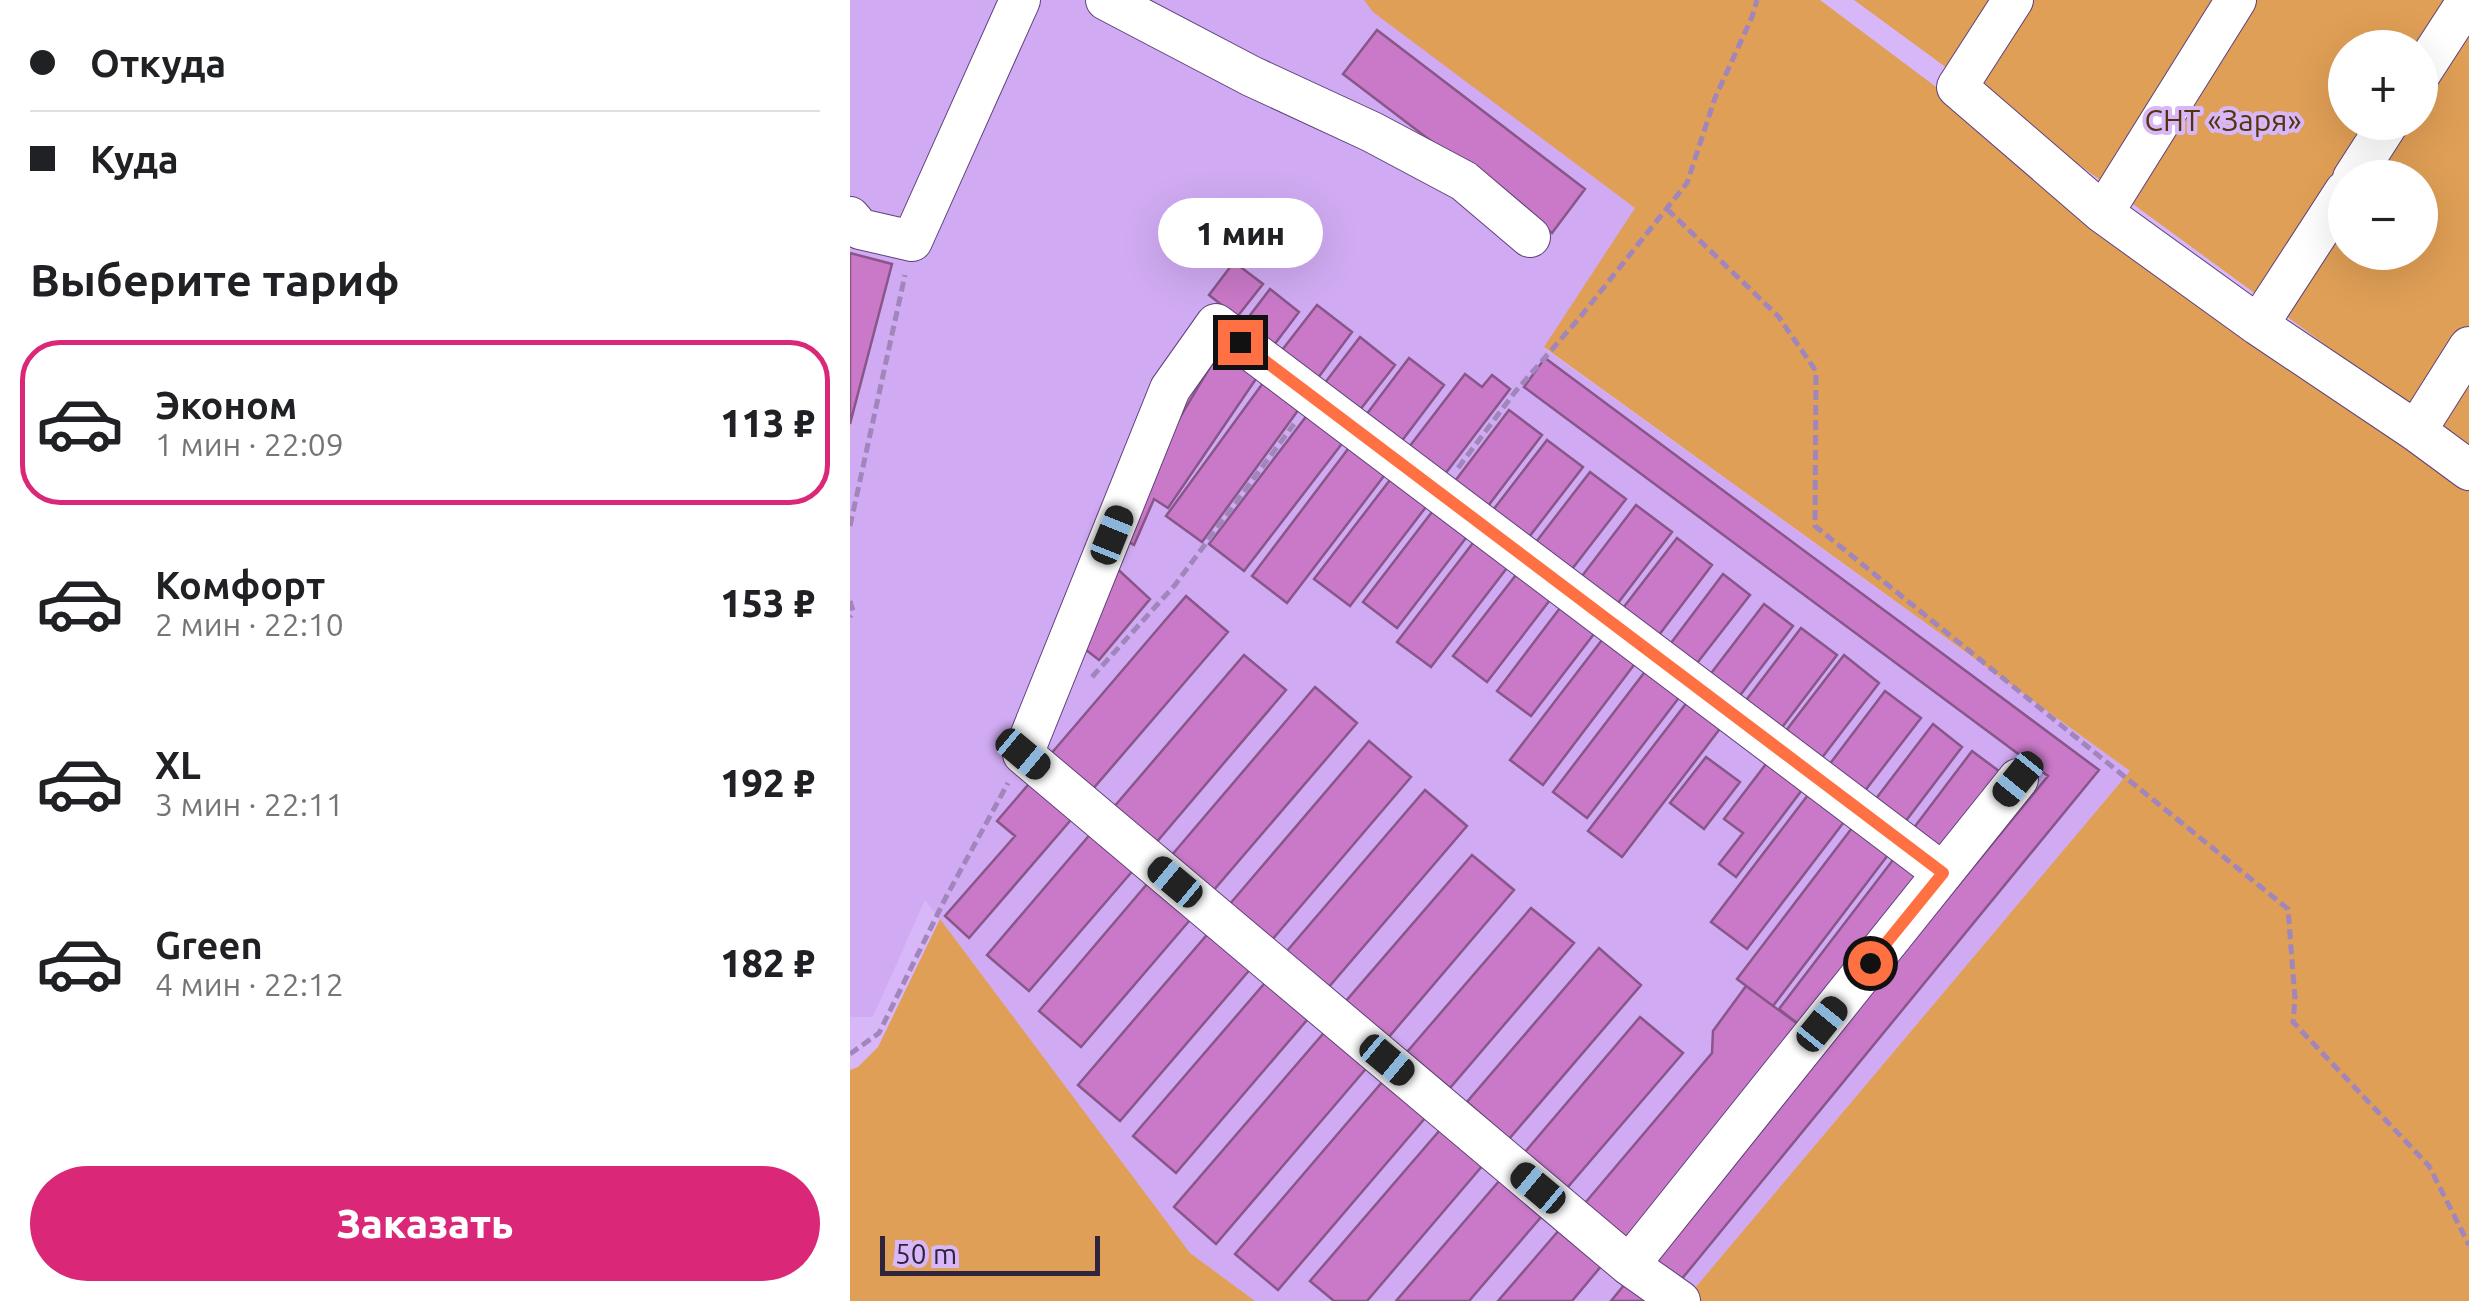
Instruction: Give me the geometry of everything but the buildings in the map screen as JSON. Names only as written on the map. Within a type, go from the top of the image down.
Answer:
[{"type":"lane","points":[[850,217],[860,229],[912,242],[1020,0]]},
{"type":"lane","points":[[1106,0],[1464,181],[1530,238]]},
{"type":"lane","points":[[2014,0],[1957,87],[2103,213],[2469,470]]},
{"type":"lane","points":[[2103,213],[2236,0]]},
{"type":"lane","points":[[2438,46],[2468,0]]},
{"type":"lane","points":[[2258,325],[2328,216]]},
{"type":"lane","points":[[1680,1301],[1629,1265],[1023,754],[1170,388],[1216,324],[1943,873]]},
{"type":"lane","points":[[2416,431],[2469,347]]},
{"type":"lane","points":[[1629,1265],[2018,779]]},
{"type":"path","points":[[1440,493],[1515,392],[1582,316],[1687,183],[1714,98],[1757,0]]},
{"type":"path","points":[[1667,208],[1778,316],[1816,371],[1815,526],[2288,909],[2293,1022],[2429,1166],[2469,1245]]},
{"type":"path","points":[[850,526],[912,242]]},
{"type":"path","points":[[850,600],[850,617]]},
{"type":"shaded area","points":[[850,0],[1761,0],[1635,209],[1544,348],[2130,771],[1684,1301],[1255,1301],[1190,1253],[925,900],[873,1017],[850,1017]]},
{"type":"green space","points":[[1364,0],[1820,0],[2469,486],[2469,1301],[1684,1301],[2130,771],[1544,347],[1635,208],[1373,12]]},
{"type":"green space","name":"СНТ «Заря»","points":[[1854,0],[2469,0],[2469,450]]},
{"type":"green space","points":[[940,919],[1190,1253],[1255,1301],[850,1301],[850,1070],[878,1047]]},
{"type":"route","points":[[1240,342],[1943,873],[1870,963]]}]
